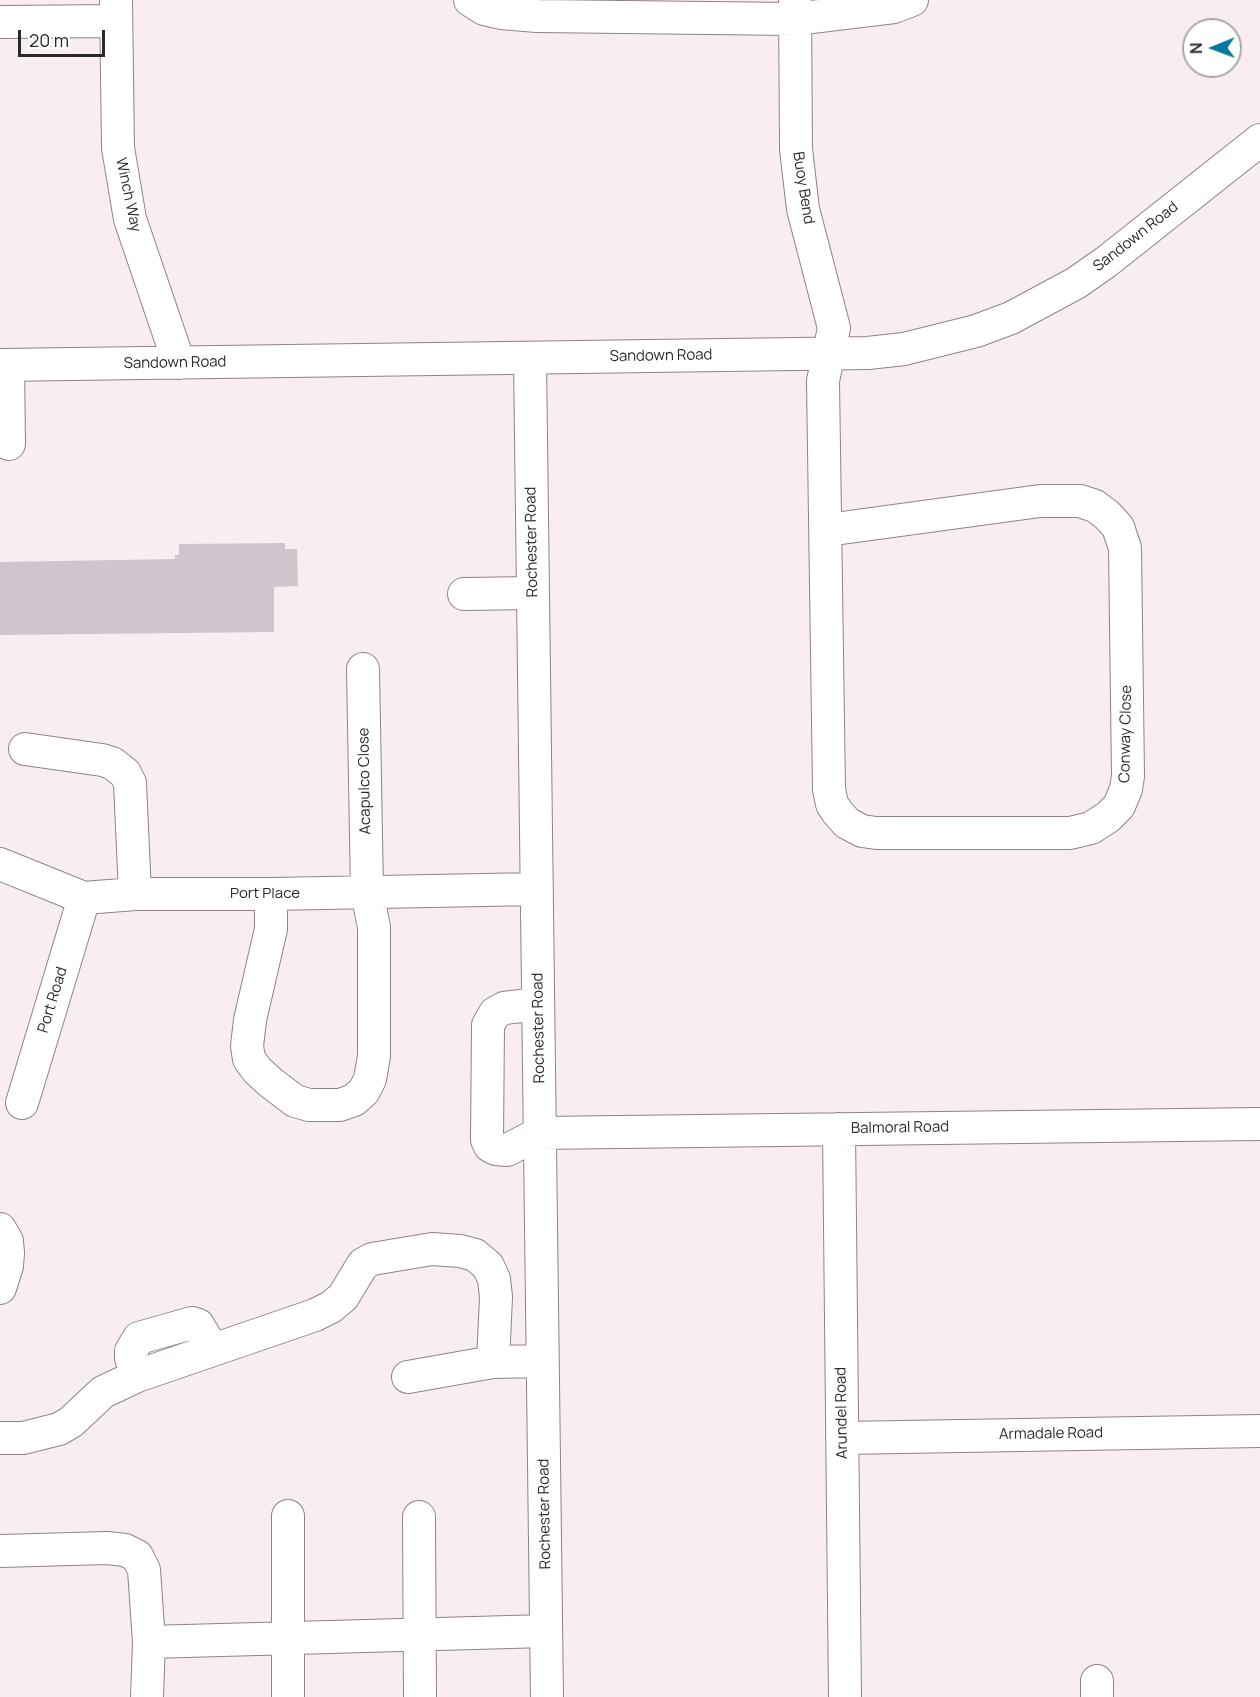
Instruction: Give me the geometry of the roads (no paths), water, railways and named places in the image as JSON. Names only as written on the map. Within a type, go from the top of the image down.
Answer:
[{"type":"street","points":[[470,0],[484,9],[537,16],[894,7],[912,0]]},
{"type":"street","name":"Winch Way","points":[[0,22],[116,10],[118,148],[130,219],[179,363]]},
{"type":"street","name":"Buoy Bend","points":[[795,10],[796,150],[803,209],[834,328],[829,354]]},
{"type":"street","name":"Sandown Road","points":[[4,365],[829,354],[877,352],[941,341],[1011,318],[1076,283],[1106,262],[1260,140]]},
{"type":"street","name":"Conway Close","points":[[827,530],[1040,501],[1080,501],[1095,506],[1107,515],[1118,527],[1125,548],[1128,776],[1126,789],[1119,806],[1108,817],[1091,828],[1070,833],[876,833],[862,831],[847,823],[832,804],[829,789],[827,530],[823,381],[829,354]]},
{"type":"street","name":"Rochester Road","points":[[530,358],[547,1697]]},
{"type":"street","points":[[4,365],[9,444]]},
{"type":"street","points":[[464,594],[533,593]]},
{"type":"street","name":"Acapulco Close","points":[[271,894],[271,929],[250,1020],[247,1046],[249,1059],[257,1071],[296,1101],[309,1105],[340,1105],[354,1100],[364,1091],[370,1079],[374,1056],[374,927],[367,892],[363,669]]},
{"type":"street","points":[[25,749],[102,760],[112,763],[125,773],[130,783],[135,894]]},
{"type":"street","name":"Port Place","points":[[0,864],[84,898],[135,894],[537,890]]},
{"type":"street","name":"Port Road","points":[[22,1103],[84,898]]},
{"type":"street","points":[[538,1004],[504,1008],[495,1013],[489,1021],[487,1029],[487,1140],[493,1148],[507,1150],[540,1133]]},
{"type":"street","name":"Balmoral Road","points":[[540,1133],[1260,1124]]},
{"type":"street","name":"Arundel Road","points":[[839,1129],[845,1697]]},
{"type":"street","points":[[0,1229],[6,1241],[8,1253],[7,1266],[0,1288]]},
{"type":"street","points":[[0,1438],[23,1438],[59,1430],[103,1392],[137,1376],[131,1351],[139,1338],[192,1323],[198,1325],[213,1350],[315,1315],[331,1307],[343,1298],[363,1264],[372,1259],[432,1249],[460,1251],[475,1255],[488,1266],[494,1279],[496,1297],[493,1362]]},
{"type":"street","points":[[408,1377],[493,1362],[543,1361]]},
{"type":"street","name":"Armadale Road","points":[[842,1438],[1260,1431]]},
{"type":"street","points":[[288,1516],[288,1697]]},
{"type":"street","points":[[418,1518],[420,1697]]},
{"type":"street","points":[[0,1551],[107,1548],[125,1550],[137,1556],[144,1570],[149,1642],[147,1697]]},
{"type":"street","points":[[149,1642],[546,1631]]}]
